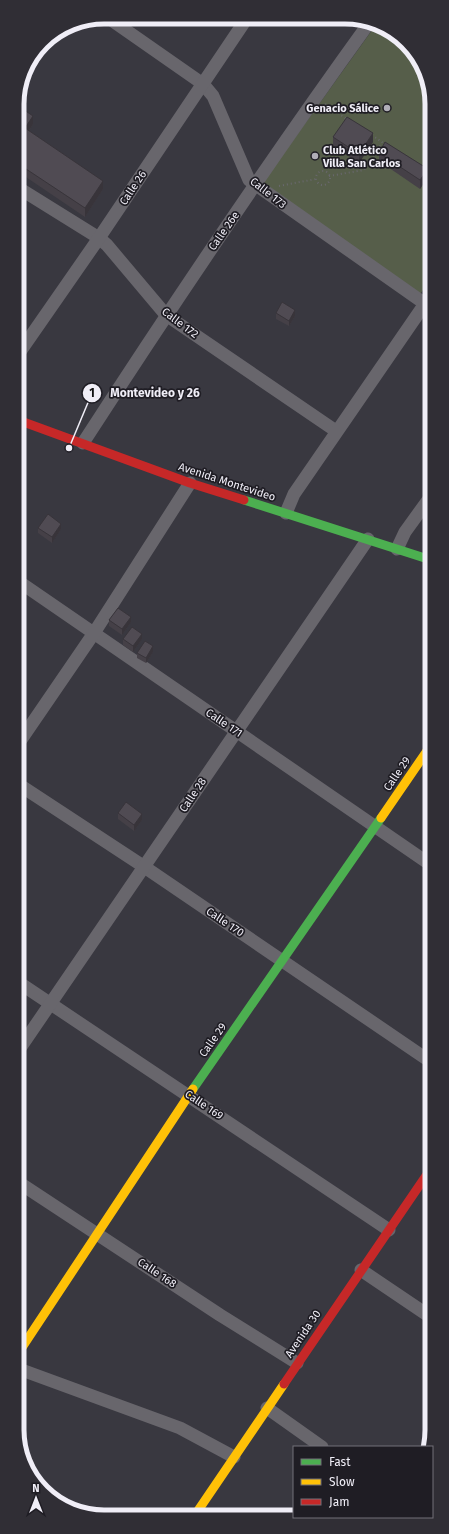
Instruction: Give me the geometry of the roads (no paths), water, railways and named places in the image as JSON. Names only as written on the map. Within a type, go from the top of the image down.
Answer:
[{"type":"street","name":"Calle 173","points":[[117,24],[203,84],[213,96],[249,180],[425,300]]},
{"type":"street","name":"Calle 26","points":[[24,347],[242,24]]},
{"type":"street","name":"Calle 26e","points":[[83,443],[166,315],[365,27]]},
{"type":"street","name":"Calle 172","points":[[24,191],[99,238],[107,245],[166,315],[336,432]]},
{"type":"street","points":[[286,513],[294,494],[425,306]]},
{"type":"street","name":"Avenida Montevideo","points":[[24,422],[190,483],[425,558]]},
{"type":"street","points":[[24,735],[94,633],[190,483]]},
{"type":"street","points":[[397,549],[405,532],[425,504]]},
{"type":"street","name":"Calle 28","points":[[24,1042],[368,540]]},
{"type":"street","name":"Calle 171","points":[[24,584],[425,861]]},
{"type":"street","name":"Calle 29","points":[[24,1343],[189,1096],[425,754]]},
{"type":"street","name":"Calle 170","points":[[24,788],[144,866],[425,1058]]},
{"type":"street","name":"Calle 169","points":[[24,986],[389,1230]]},
{"type":"street","name":"Avenida 30","points":[[198,1510],[297,1363],[425,1177]]},
{"type":"street","name":"Calle 168","points":[[24,1186],[98,1233],[220,1315],[297,1363]]},
{"type":"street","points":[[361,1270],[425,1313]]},
{"type":"street","points":[[24,1371],[180,1428],[234,1457]]},
{"type":"street","points":[[267,1408],[321,1446]]},
{"type":"place","name":"Genacio Sálice","points":[[387,108]]},
{"type":"place","name":"Club Atlético Villa San Carlos","points":[[315,156]]},
{"type":"place","name":"Montevideo y 26","points":[[69,448]]}]
